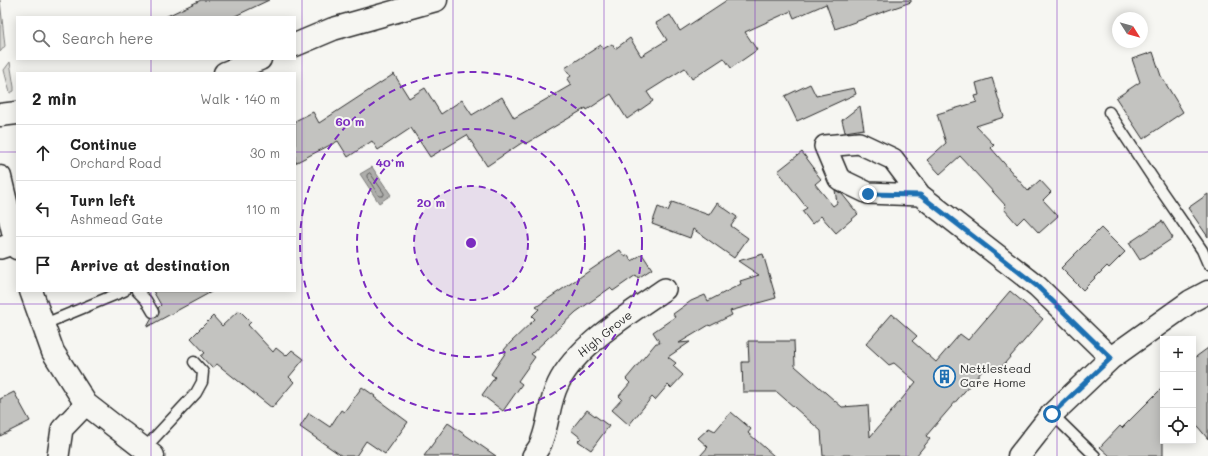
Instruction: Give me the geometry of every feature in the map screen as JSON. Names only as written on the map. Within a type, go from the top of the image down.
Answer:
[{"type":"street","points":[[296,45],[333,29],[436,0]]},
{"type":"street","points":[[228,72],[258,60]]},
{"type":"street","points":[[0,115],[16,113]]},
{"type":"street","points":[[0,177],[11,246]]},
{"type":"street","points":[[920,195],[1037,286],[1111,358]]},
{"type":"street","name":"High Grove","points":[[533,456],[542,441],[549,410],[558,384],[579,354],[603,333],[665,289]]},
{"type":"street","points":[[31,292],[53,352],[86,404],[148,452]]},
{"type":"street","points":[[1019,456],[1052,414],[1111,358],[1191,301],[1208,292]]},
{"type":"street","points":[[58,456],[62,429],[86,404]]},
{"type":"lane","points":[[1109,112],[1202,250],[1208,264]]},
{"type":"lane","points":[[42,325],[122,292]]},
{"type":"lane","points":[[138,292],[146,300],[153,312]]},
{"type":"lane","points":[[148,452],[196,393],[202,382],[203,372],[194,362]]},
{"type":"lane","points":[[1052,414],[1095,456]]},
{"type":"shaded area","points":[[0,0],[5,46],[0,52]]},
{"type":"shaded area","points":[[10,62],[14,91],[10,93],[4,70]]},
{"type":"water","points":[[372,167],[391,195],[379,203],[360,174]]},
{"type":"building","points":[[201,0],[269,0],[235,16],[167,16]]},
{"type":"building","points":[[727,0],[911,0],[911,2],[835,29],[826,4],[794,18],[791,11],[745,32],[757,50],[731,68],[724,58],[692,79],[685,68],[647,92],[653,101],[627,119],[611,94],[587,110],[586,108],[525,144],[523,142],[487,166],[467,135],[430,157],[411,128],[378,150],[372,141],[348,157],[338,141],[296,162],[296,120],[313,112],[319,123],[394,74],[409,98],[425,88],[441,114],[462,100],[472,115],[502,97],[514,118],[571,85],[567,79],[571,76],[565,68],[601,45],[603,49],[612,44],[615,49],[630,38],[641,56],[667,40],[656,23],[670,15],[680,31]]},
{"type":"building","points":[[1153,52],[1161,76],[1183,112],[1143,139],[1116,98],[1140,82],[1132,59]]},
{"type":"building","points":[[992,78],[1004,117],[976,126],[994,145],[991,148],[1028,191],[1040,180],[1051,192],[1043,200],[1058,216],[1039,233],[1024,217],[1017,224],[1004,209],[1006,206],[960,156],[940,174],[927,160],[946,143],[937,114],[977,102],[975,96],[979,95],[976,83]]},
{"type":"building","points":[[810,84],[816,96],[854,88],[856,94],[797,121],[785,96]]},
{"type":"building","points":[[860,106],[864,129],[845,132],[842,120]]},
{"type":"building","points":[[802,152],[821,179],[815,184],[833,206],[837,203],[835,190],[842,194],[858,214],[836,233],[821,216],[812,224],[802,211],[807,208],[778,171]]},
{"type":"building","points":[[1208,194],[1208,237],[1188,208]]},
{"type":"building","points":[[672,202],[709,215],[717,203],[737,217],[731,226],[748,238],[734,258],[693,229],[690,238],[652,224],[658,207],[668,211]]},
{"type":"building","points":[[1162,221],[1173,238],[1140,260],[1129,243]]},
{"type":"building","points":[[1101,228],[1125,252],[1109,268],[1107,266],[1083,290],[1061,268]]},
{"type":"building","points":[[620,250],[625,257],[628,255],[632,261],[642,254],[652,269],[638,278],[636,275],[613,291],[610,288],[576,312],[531,354],[535,357],[518,381],[522,384],[503,411],[482,395],[495,377],[491,374],[506,352],[504,350],[535,319],[532,316],[539,309],[536,307]]},
{"type":"building","points":[[763,254],[776,298],[730,311],[732,315],[710,326],[709,325],[679,343],[690,342],[668,357],[676,363],[673,366],[683,375],[671,388],[668,385],[655,400],[652,397],[629,425],[612,410],[622,399],[619,396],[630,383],[626,379],[656,343],[660,343],[653,332],[675,317],[673,314],[691,301],[705,295],[708,301],[741,284],[740,281],[759,275],[738,261]]},
{"type":"building","name":"Nettlestead Care Home","points":[[1010,291],[1043,319],[998,371],[989,363],[926,436],[930,439],[916,456],[823,456],[821,431],[777,392],[743,392],[742,362],[749,362],[748,341],[794,341],[795,366],[842,407],[868,405],[870,437],[916,382],[894,363],[889,365],[866,344],[892,314],[917,336],[912,341],[936,362],[960,334],[968,340]]},
{"type":"building","points":[[154,292],[211,292],[147,327],[152,318],[157,317],[159,312],[158,308],[161,305]]},
{"type":"building","points":[[239,310],[251,322],[248,325],[273,352],[276,348],[286,356],[292,350],[304,359],[289,377],[294,382],[272,408],[217,364],[212,368],[201,356],[205,353],[191,338],[213,316],[222,326]]},
{"type":"building","points":[[1208,348],[1208,439],[1196,425],[1196,357]]},
{"type":"building","points":[[362,387],[408,422],[385,454],[366,441],[356,456],[342,456],[300,427],[309,413],[330,427],[341,410],[344,412]]},
{"type":"building","points":[[1160,390],[1160,444],[1163,444],[1163,456],[1110,456],[1100,447],[1120,426],[1122,428]]},
{"type":"building","points":[[14,392],[30,421],[0,436],[0,399]]},
{"type":"building","points":[[587,410],[609,426],[591,450],[578,441],[581,438],[571,430]]},
{"type":"building","points":[[731,412],[751,429],[748,433],[774,456],[700,456],[708,447],[698,438],[709,428],[715,431]]},
{"type":"building","points":[[448,423],[496,456],[424,456]]},
{"type":"place","name":"Nettlestead Care Home","points":[[944,376]]},
{"type":"route","points":[[868,194],[920,195],[1037,286],[1111,358],[1052,414]]}]
